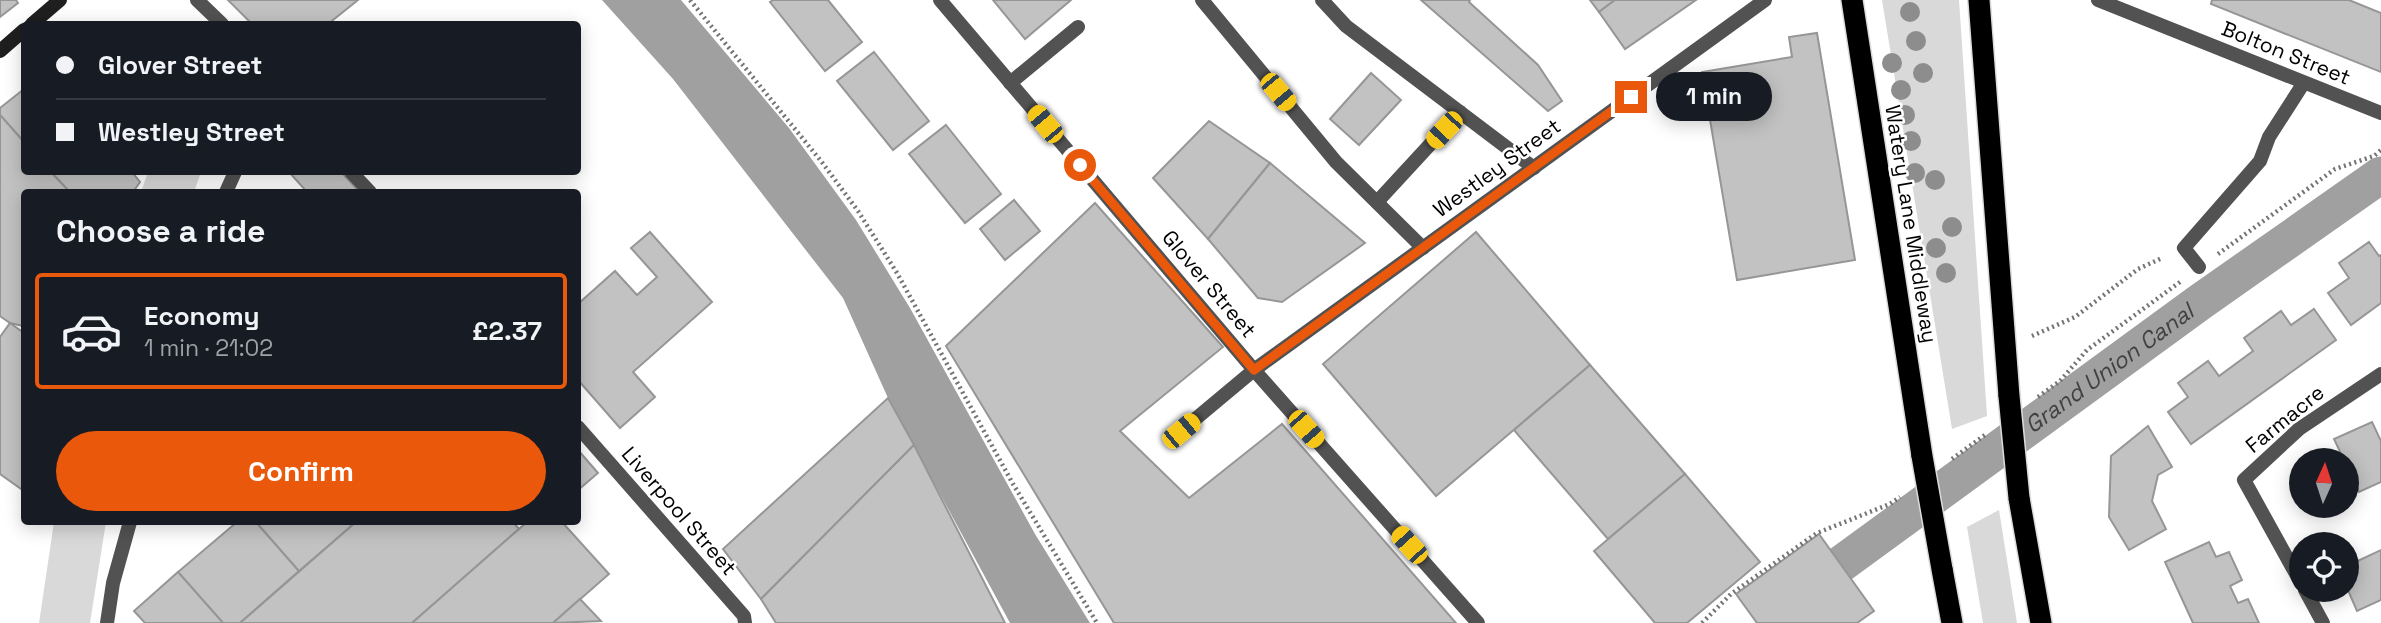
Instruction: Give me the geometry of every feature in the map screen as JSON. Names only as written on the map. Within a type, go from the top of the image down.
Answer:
[{"type":"highway","name":"Watery Lane Middleway","points":[[1852,0],[1923,456],[1952,623]]},
{"type":"highway","points":[[1979,0],[2009,396],[2019,498],[2040,623]]},
{"type":"street","points":[[36,21],[61,0]]},
{"type":"street","points":[[197,0],[219,21]]},
{"type":"street","name":"Glover Street","points":[[940,0],[1254,370],[1478,623]]},
{"type":"street","points":[[1202,0],[1336,162],[1423,248]]},
{"type":"street","points":[[1322,0],[1346,26],[1534,168]]},
{"type":"street","name":"Westley Street","points":[[1181,431],[1254,370],[1765,0]]},
{"type":"street","name":"Bolton Street","points":[[2098,0],[2381,113]]},
{"type":"street","points":[[1010,83],[1078,27]]},
{"type":"street","points":[[0,51],[21,33]]},
{"type":"street","points":[[2199,267],[2184,248],[2260,161],[2269,137],[2303,84]]},
{"type":"street","points":[[1377,202],[1460,112]]},
{"type":"street","points":[[354,175],[367,189]]},
{"type":"street","name":"Farmacre","points":[[2289,561],[2244,480],[2299,429],[2381,374]]},
{"type":"street","name":"Liverpool Street","points":[[581,431],[744,616],[745,623]]},
{"type":"street","points":[[107,623],[113,583],[129,525]]},
{"type":"street","points":[[2312,602],[2323,623]]},
{"type":"path","points":[[690,0],[821,161],[858,212],[897,273],[1013,484],[1097,623]]},
{"type":"path","points":[[2038,397],[2060,381],[2087,350],[2335,169],[2374,156],[2381,150]]},
{"type":"path","points":[[2005,345],[2036,335],[2075,317],[2138,269],[2184,248]]},
{"type":"path","points":[[1947,463],[1992,430]]},
{"type":"path","points":[[1702,623],[1731,594],[1817,533],[1890,504],[1902,495]]},
{"type":"shaded area","points":[[602,0],[681,0],[789,128],[856,220],[910,308],[1035,534],[1090,623],[1010,623],[888,398],[843,298],[673,79]]},
{"type":"shaded area","points":[[1882,0],[1959,0],[1987,416],[1952,429]]},
{"type":"shaded area","points":[[147,175],[200,175],[195,189],[142,189]]},
{"type":"shaded area","points":[[1999,510],[2017,623],[1983,623],[1967,527]]},
{"type":"shaded area","points":[[54,525],[106,525],[90,623],[39,623]]},
{"type":"building","points":[[0,0],[16,0],[18,3],[0,17]]},
{"type":"building","points":[[228,0],[358,0],[332,21],[249,21]]},
{"type":"building","points":[[828,0],[862,42],[825,71],[770,2]]},
{"type":"building","points":[[993,0],[1071,0],[1025,39]]},
{"type":"building","points":[[1421,0],[1470,0],[1469,2],[1538,65],[1562,101],[1548,111]]},
{"type":"building","points":[[1590,0],[1615,0],[1599,12]]},
{"type":"building","points":[[1615,0],[1696,0],[1625,49],[1599,12]]},
{"type":"building","points":[[2212,0],[2349,0],[2381,13],[2381,72],[2211,4]]},
{"type":"building","points":[[1817,33],[1855,260],[1737,280],[1702,72],[1792,57],[1789,37]]},
{"type":"building","points":[[874,52],[929,121],[893,150],[837,81]]},
{"type":"building","points":[[1371,73],[1401,100],[1359,145],[1330,119]]},
{"type":"building","points":[[21,91],[21,139],[0,115],[0,108]]},
{"type":"building","points":[[0,115],[21,139],[21,175],[54,175],[67,189],[21,189],[21,326],[10,323],[0,316]]},
{"type":"building","points":[[1209,121],[1270,163],[1208,239],[1153,178]]},
{"type":"building","points":[[946,125],[1001,194],[965,223],[909,154]]},
{"type":"building","points":[[1270,163],[1365,243],[1282,302],[1258,298],[1208,239]]},
{"type":"building","points":[[54,175],[134,175],[140,182],[135,189],[67,189]]},
{"type":"building","points":[[292,175],[344,175],[357,189],[304,189]]},
{"type":"building","points":[[1014,200],[1040,231],[1005,260],[980,229]]},
{"type":"building","points":[[1095,203],[1223,347],[1120,431],[1189,498],[1282,424],[1456,623],[1114,623],[946,346]]},
{"type":"building","points":[[650,232],[712,302],[633,372],[655,397],[620,428],[581,383],[581,301],[615,271],[637,295],[657,277],[631,248]]},
{"type":"building","points":[[1476,232],[1590,365],[1436,496],[1323,364]]},
{"type":"building","points":[[2369,242],[2379,256],[2381,255],[2381,303],[2351,325],[2328,293],[2349,278],[2339,263]]},
{"type":"building","points":[[2314,309],[2336,340],[2191,444],[2168,412],[2188,397],[2178,383],[2208,361],[2219,376],[2253,351],[2244,338],[2281,311],[2291,325]]},
{"type":"building","points":[[10,323],[21,331],[21,489],[0,474],[0,337]]},
{"type":"building","points":[[1590,365],[1685,474],[1608,539],[1514,430]]},
{"type":"building","points":[[888,398],[914,445],[761,599],[723,549]]},
{"type":"building","points":[[2372,422],[2381,441],[2381,482],[2359,492],[2359,448],[2338,448],[2334,439]]},
{"type":"building","points":[[2148,426],[2172,467],[2158,475],[2152,501],[2166,529],[2129,550],[2109,517],[2111,456]]},
{"type":"building","points":[[914,445],[1005,623],[776,623],[761,599]]},
{"type":"building","points":[[581,453],[598,473],[581,487]]},
{"type":"building","points":[[1685,474],[1760,562],[1687,623],[1655,623],[1594,551]]},
{"type":"building","points":[[233,525],[259,525],[299,571],[240,623],[223,623],[178,572]]},
{"type":"building","points":[[259,525],[353,525],[299,571]]},
{"type":"building","points":[[353,525],[516,525],[519,529],[412,623],[240,623]]},
{"type":"building","points":[[524,525],[565,525],[609,574],[553,623],[412,623]]},
{"type":"building","points":[[1819,534],[1874,611],[1857,623],[1757,623],[1736,594]]},
{"type":"building","points":[[2209,542],[2216,557],[2229,552],[2242,580],[2230,586],[2238,603],[2248,599],[2259,623],[2193,623],[2165,562]]},
{"type":"building","points":[[2381,550],[2381,600],[2357,611],[2353,602],[2359,602],[2359,560]]},
{"type":"building","points":[[178,572],[223,623],[145,623],[134,611]]},
{"type":"building","points":[[580,599],[601,621],[553,623]]},
{"type":"waterway","name":"Grand Union Canal","points":[[1841,564],[2200,302],[2381,175]]},
{"type":"route","points":[[1080,165],[1254,370],[1631,97]]}]
